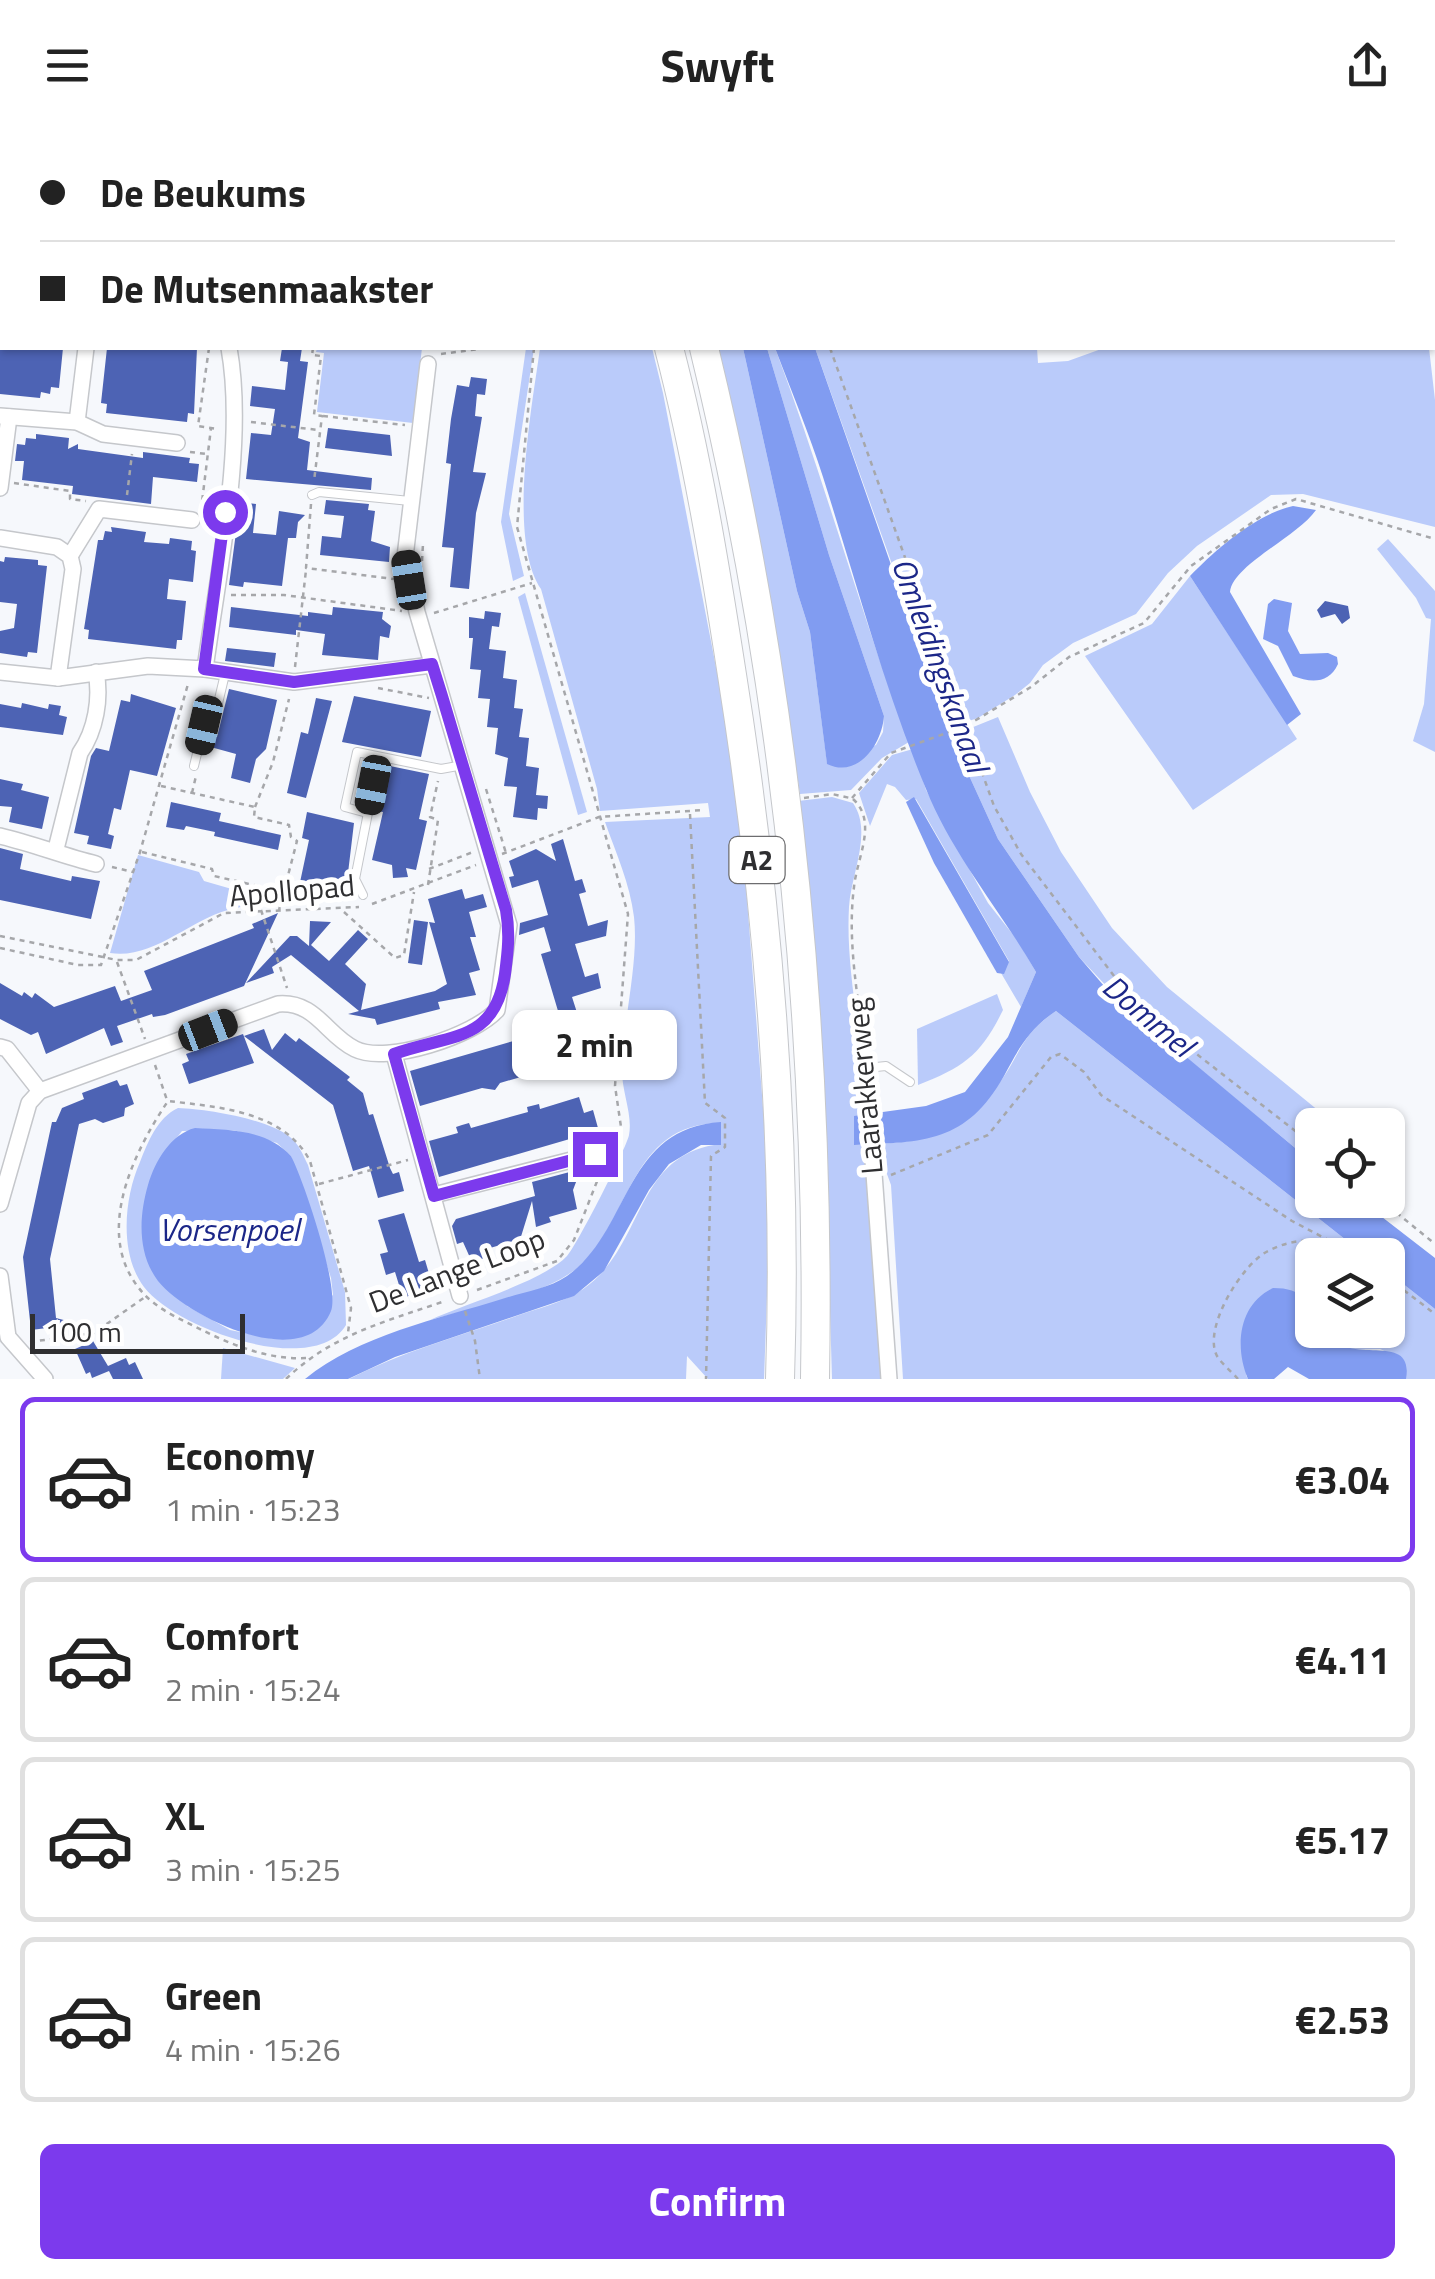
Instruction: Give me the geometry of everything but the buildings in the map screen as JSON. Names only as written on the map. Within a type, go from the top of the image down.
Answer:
[{"type":"highway","name":"A2","points":[[669,350],[711,539],[748,774],[767,946],[781,1166],[780,1379]]},
{"type":"highway","name":"A2","points":[[704,350],[755,584],[784,783],[813,1097],[815,1379]]},
{"type":"street","points":[[77,422],[86,350]]},
{"type":"street","points":[[198,669],[215,594],[235,425],[236,388],[230,350]]},
{"type":"street","points":[[0,1204],[29,1104],[40,1091],[266,1008],[292,1003],[306,1007],[352,1048],[368,1054],[394,1054],[473,1030],[497,1010],[509,943],[495,853],[432,664],[405,557],[419,426],[431,359]]},
{"type":"street","points":[[0,484],[4,416],[77,422],[103,434],[177,442]]},
{"type":"street","points":[[70,556],[99,509],[192,520]]},
{"type":"street","points":[[0,538],[57,547],[70,556],[73,569],[58,678]]},
{"type":"street","points":[[0,672],[58,678],[148,666],[294,682],[432,664]]},
{"type":"street","points":[[56,849],[80,752],[100,694],[96,672]]},
{"type":"street","points":[[0,836],[56,849],[66,857],[96,864]]},
{"type":"street","points":[[0,1048],[6,1049],[40,1091]]},
{"type":"street","points":[[394,1054],[460,1298]]},
{"type":"street","name":"Laarakkerweg","points":[[866,1066],[889,1379]]},
{"type":"street","points":[[434,1196],[595,1154]]},
{"type":"street","points":[[0,1276],[8,1337],[45,1379]]},
{"type":"lane","points":[[312,495],[319,492],[410,501]]},
{"type":"lane","points":[[194,766],[204,725],[214,720],[225,674]]},
{"type":"lane","points":[[368,813],[345,807],[357,752],[441,770],[463,765]]},
{"type":"lane","points":[[363,895],[355,879],[379,756]]},
{"type":"lane","points":[[866,1066],[886,1066],[910,1082]]},
{"type":"path","points":[[209,350],[198,426],[320,430]]},
{"type":"path","points":[[431,359],[476,350]]},
{"type":"path","name":"De Lange Loop","points":[[286,1379],[308,1358],[348,1334],[557,1261],[574,1240],[606,1159],[619,1138],[620,1107],[614,1086],[628,914],[517,527],[534,350]]},
{"type":"path","points":[[831,350],[934,646],[994,806],[1012,838],[1108,971],[1153,1020],[1295,1131]]},
{"type":"path","points":[[322,416],[419,426]]},
{"type":"path","points":[[192,520],[193,512],[202,510],[211,428]]},
{"type":"path","points":[[125,512],[134,438]]},
{"type":"path","points":[[0,484],[70,491],[70,500],[92,501],[99,509]]},
{"type":"path","points":[[804,798],[838,794],[852,798],[876,767],[900,750],[966,726],[1015,698],[1069,657],[1144,623],[1191,566],[1272,509],[1296,499],[1435,540]]},
{"type":"path","points":[[422,562],[423,529]]},
{"type":"path","points":[[140,852],[212,869],[214,876],[286,891],[298,841],[290,838],[289,825],[254,817],[294,682],[306,568]]},
{"type":"path","points":[[215,594],[302,598],[428,611],[430,615],[533,583]]},
{"type":"path","points":[[0,948],[78,965],[101,965],[198,669]]},
{"type":"path","points":[[358,675],[367,685],[426,699],[442,696]]},
{"type":"path","points":[[192,794],[194,766]]},
{"type":"path","points":[[428,886],[438,820],[430,817],[441,770]]},
{"type":"path","points":[[428,869],[495,853],[485,785]]},
{"type":"path","points":[[160,786],[255,807]]},
{"type":"path","name":"Laarakkerweg","points":[[852,798],[865,813],[866,825],[854,883],[852,929],[866,1066]]},
{"type":"path","name":"Apollopad","points":[[0,936],[104,958],[136,960],[224,913],[260,909],[342,910],[415,891],[495,853],[599,817],[704,810]]},
{"type":"path","points":[[690,812],[705,1104],[725,1118],[725,1147],[711,1156],[706,1379]]},
{"type":"path","points":[[96,864],[133,872]]},
{"type":"path","points":[[280,910],[282,891]]},
{"type":"path","points":[[342,910],[395,958],[404,955],[415,891]]},
{"type":"path","points":[[260,909],[292,1003]]},
{"type":"path","points":[[117,960],[168,1101]]},
{"type":"path","points":[[873,1178],[901,1173],[988,1135],[1051,1057],[1060,1054],[1084,1072],[1101,1095],[1292,1221],[1324,1238]]},
{"type":"path","points":[[168,1101],[240,1113],[288,1132],[302,1146],[317,1184],[351,1308],[348,1334]]},
{"type":"path","points":[[168,1101],[133,1159],[120,1208],[125,1260],[146,1296],[166,1312],[235,1346],[286,1359],[308,1358]]},
{"type":"path","points":[[317,1184],[424,1156]]},
{"type":"path","points":[[1403,1218],[1435,1244]]},
{"type":"path","points":[[1238,1379],[1216,1354],[1213,1328],[1224,1301],[1264,1252],[1295,1242]]},
{"type":"path","points":[[1405,1291],[1435,1314]]},
{"type":"path","points":[[14,1346],[94,1333],[146,1296]]},
{"type":"path","points":[[460,1298],[475,1342],[480,1379]]},
{"type":"shaded area","points":[[422,350],[413,423],[317,412],[324,353],[316,352]]},
{"type":"shaded area","points":[[526,350],[534,350],[509,514],[524,576],[513,581],[501,522]]},
{"type":"shaded area","points":[[540,350],[652,350],[738,781],[764,1121],[769,1240],[764,1379],[708,1379],[687,1356],[686,1379],[349,1379],[412,1352],[558,1302],[583,1289],[609,1264],[657,1180],[673,1163],[694,1151],[721,1144],[721,1123],[690,1127],[667,1139],[634,1179],[594,1250],[562,1278],[506,1300],[430,1320],[540,1275],[567,1256],[580,1235],[620,1158],[630,1127],[622,1068],[634,917],[605,822],[710,817],[708,803],[600,811],[525,539],[528,437]]},
{"type":"shaded area","points":[[718,350],[743,350],[797,591],[810,632],[827,763],[876,745],[883,732],[884,716],[829,555],[768,350],[776,350],[793,397],[909,742],[882,758],[851,790],[800,794],[768,585]]},
{"type":"shaded area","points":[[816,350],[1037,350],[1038,363],[1068,361],[1098,350],[1429,350],[1435,400],[1435,527],[1303,494],[1271,495],[1197,546],[1168,573],[1136,614],[1073,643],[1043,665],[1015,695],[978,718],[950,727]]},
{"type":"shaded area","points":[[1388,539],[1435,591],[1435,752],[1413,741],[1424,704],[1431,619],[1426,618],[1416,598],[1377,549]]},
{"type":"shaded area","points":[[1190,576],[1297,739],[1193,810],[1085,656],[1152,624]]},
{"type":"shaded area","points":[[525,593],[587,812],[578,815],[518,597]]},
{"type":"shaded area","points":[[998,717],[1061,852],[1112,928],[1167,987],[1315,1108],[1295,1108],[1295,1148],[1129,1010],[1079,957],[998,839],[951,736]]},
{"type":"shaded area","points":[[913,749],[926,790],[946,827],[988,903],[1036,972],[1021,1007],[1001,973],[1009,961],[916,799],[906,800],[887,784],[870,826],[859,793],[892,755]]},
{"type":"shaded area","points":[[832,797],[853,803],[861,827],[849,907],[862,1089],[862,1115],[854,1117],[854,1145],[864,1145],[876,1234],[884,1379],[832,1379],[825,1140],[798,801]]},
{"type":"shaded area","points":[[138,855],[199,872],[204,881],[284,904],[228,910],[141,951],[110,953]]},
{"type":"shaded area","points":[[997,994],[1003,1010],[979,1049],[948,1072],[918,1085],[917,1029]]},
{"type":"shaded area","points":[[1056,1011],[1295,1200],[1295,1218],[1318,1218],[1343,1238],[1295,1238],[1295,1294],[1246,1375],[1248,1379],[903,1379],[891,1185],[876,1144],[930,1136],[973,1112],[1044,1020]]},
{"type":"shaded area","points":[[190,1109],[253,1120],[280,1131],[298,1146],[308,1165],[345,1292],[346,1325],[329,1341],[305,1348],[245,1342],[184,1318],[144,1287],[136,1274],[128,1242],[130,1192],[146,1147],[171,1112]],"holes":[[[233,1130],[277,1143],[291,1156],[331,1278],[333,1295],[274,1339],[230,1330],[187,1306],[157,1163],[182,1131]]]},
{"type":"shaded area","points":[[1405,1285],[1435,1309],[1435,1379],[1406,1379],[1403,1359],[1380,1349],[1345,1350],[1405,1348]]},
{"type":"shaded area","points":[[223,1348],[295,1368],[283,1379],[221,1379]]},
{"type":"water","points":[[743,350],[768,350],[829,555],[884,716],[873,747],[849,767],[827,764],[810,632],[797,591]]},
{"type":"water","points":[[776,350],[816,350],[951,736],[998,839],[1079,957],[1111,994],[1295,1148],[1295,1200],[1056,1011],[1026,1040],[990,1098],[958,1126],[922,1140],[854,1145],[854,1116],[926,1106],[965,1092],[1008,1037],[1036,972],[937,814],[884,673],[818,461]]},
{"type":"water","points":[[1293,506],[1316,510],[1242,572],[1230,592],[1301,714],[1287,725],[1190,576],[1251,525]]},
{"type":"water","points":[[1274,599],[1292,603],[1288,631],[1300,654],[1328,653],[1337,657],[1338,664],[1330,675],[1313,681],[1293,676],[1278,646],[1263,639],[1268,604]]},
{"type":"water","points":[[914,797],[1009,962],[1004,974],[997,973],[934,863],[906,802]]},
{"type":"water","points":[[721,1122],[721,1145],[701,1145],[669,1164],[649,1190],[604,1271],[574,1296],[395,1357],[348,1379],[305,1379],[374,1340],[544,1287],[567,1276],[588,1257],[646,1161],[665,1142],[689,1128]]},
{"type":"water","name":"Vorsenpoel","points":[[195,1128],[259,1136],[291,1156],[312,1210],[330,1281],[331,1311],[317,1330],[297,1338],[246,1334],[194,1310],[173,1295],[151,1270],[142,1234],[148,1185],[165,1150],[179,1136]]},
{"type":"water","points":[[1318,1218],[1383,1218],[1435,1258],[1435,1309],[1405,1285],[1405,1238],[1343,1238]]},
{"type":"water","points":[[1273,1288],[1295,1292],[1295,1348],[1390,1352],[1400,1355],[1406,1364],[1406,1379],[1309,1379],[1288,1367],[1274,1379],[1248,1379],[1241,1353],[1242,1327],[1262,1295]]},
{"type":"route","points":[[225,512],[204,669],[294,682],[432,664],[442,696],[506,910],[509,943],[502,994],[497,1010],[486,1023],[394,1054],[434,1196],[595,1154]]},
{"type":"water label","name":"Omleidingskanaal","points":[[940,665]]},
{"type":"water label","name":"Dommel","points":[[1148,1016]]}]
